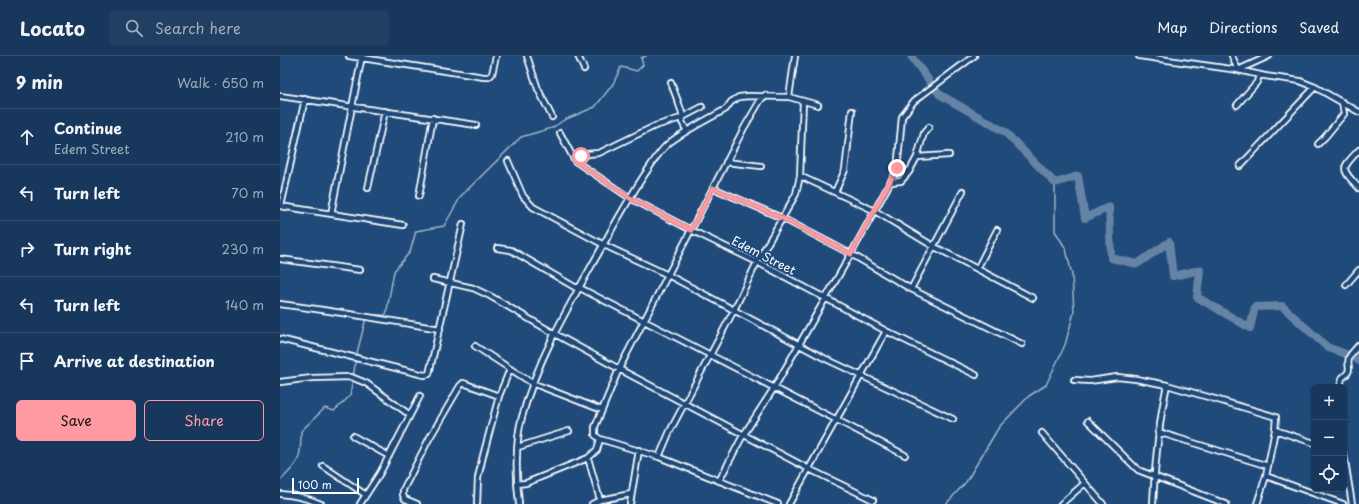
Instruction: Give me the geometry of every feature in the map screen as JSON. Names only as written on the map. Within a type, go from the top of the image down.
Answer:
[{"type":"street","points":[[349,56],[489,77],[493,71],[496,56]]},
{"type":"street","points":[[527,56],[538,89],[552,117]]},
{"type":"street","points":[[578,56],[584,69]]},
{"type":"street","points":[[789,97],[795,56]]},
{"type":"street","points":[[719,481],[744,434],[774,388],[851,254],[890,182],[897,168],[902,117],[914,101],[974,56]]},
{"type":"street","points":[[1139,56],[1238,70],[1259,75],[1300,81],[1315,87],[1359,112]]},
{"type":"street","points":[[1232,56],[1238,70]]},
{"type":"street","points":[[1238,70],[1269,56]]},
{"type":"street","points":[[331,214],[362,57]]},
{"type":"street","points":[[1237,105],[1257,82],[1259,75]]},
{"type":"street","points":[[671,83],[682,113],[681,118],[687,131]]},
{"type":"street","points":[[1240,166],[1315,87]]},
{"type":"street","points":[[765,95],[760,100],[744,128],[643,321],[619,369],[594,432],[600,439],[659,457],[778,504]]},
{"type":"street","points":[[519,504],[517,484],[518,447],[521,418],[532,383],[578,288],[630,198],[656,157],[668,144],[687,131],[726,109],[731,102],[739,97],[765,95],[789,97],[818,105]]},
{"type":"street","points":[[280,96],[476,125]]},
{"type":"street","points":[[305,99],[280,206],[403,225]]},
{"type":"street","points":[[659,457],[684,403],[758,262],[796,194],[800,176],[803,101]]},
{"type":"street","points":[[1318,144],[1344,114],[1342,102]]},
{"type":"street","points":[[575,161],[587,154],[599,153],[655,126],[681,118],[702,107]]},
{"type":"street","points":[[368,188],[385,111]]},
{"type":"street","points":[[835,192],[845,170],[852,111]]},
{"type":"street","points":[[419,196],[433,118]]},
{"type":"street","points":[[890,182],[901,181],[909,172],[917,157],[924,133],[929,127]]},
{"type":"street","name":"Edem Street","points":[[560,133],[575,161],[630,198],[691,230],[758,262],[886,332],[976,375]]},
{"type":"street","points":[[1359,150],[1345,165],[1344,169],[1345,173],[1359,188]]},
{"type":"street","points":[[917,157],[949,156]]},
{"type":"street","points":[[508,161],[524,196],[533,206],[604,245],[668,275],[798,344],[953,419]]},
{"type":"street","points":[[726,162],[761,166]]},
{"type":"street","points":[[897,168],[909,172]]},
{"type":"street","points":[[800,176],[875,211],[933,246],[1033,298]]},
{"type":"street","points":[[713,188],[782,218],[851,254],[911,289],[1022,344]]},
{"type":"street","points":[[911,289],[963,191]]},
{"type":"street","points":[[280,339],[427,375],[431,372],[463,224]]},
{"type":"street","points":[[978,269],[997,230]]},
{"type":"street","points":[[497,248],[511,250],[578,288],[905,455]]},
{"type":"street","points":[[280,259],[360,270]]},
{"type":"street","points":[[1346,285],[1359,270]]},
{"type":"street","points":[[433,279],[473,288],[490,296],[619,369],[873,500]]},
{"type":"street","points":[[280,304],[440,329]]},
{"type":"street","points":[[789,504],[886,332]]},
{"type":"street","points":[[1341,384],[1342,378],[1349,370],[1350,356],[1359,345]]},
{"type":"street","points":[[474,346],[532,383],[602,410]]},
{"type":"street","points":[[477,504],[478,478],[499,396],[510,370]]},
{"type":"street","points":[[280,382],[312,378],[351,378],[366,383],[410,415]]},
{"type":"street","points":[[1074,380],[1090,381],[1130,378],[1167,385],[1276,418],[1277,420],[1266,476],[1257,504]]},
{"type":"street","points":[[417,504],[405,499],[403,490],[429,439],[460,386],[464,383],[499,396]]},
{"type":"street","points":[[1153,504],[1158,432],[1167,385]]},
{"type":"street","points":[[360,504],[380,473],[420,396]]},
{"type":"street","points":[[1088,421],[1138,470],[1226,504]]},
{"type":"street","points":[[1275,430],[1311,441]]},
{"type":"street","points":[[518,447],[569,431]]},
{"type":"street","points":[[1158,432],[1268,466]]},
{"type":"street","points":[[1042,433],[1103,504]]},
{"type":"street","points":[[353,436],[389,456]]},
{"type":"street","points":[[517,484],[526,483],[588,458],[597,450],[600,439]]},
{"type":"street","points":[[630,504],[639,450]]},
{"type":"street","points":[[1344,456],[1352,504]]},
{"type":"street","points":[[588,458],[600,500]]},
{"type":"street","points":[[323,466],[366,495]]},
{"type":"street","points":[[1266,476],[1343,504]]},
{"type":"street","points":[[1061,504],[1085,483]]},
{"type":"street","points":[[280,494],[294,495],[310,499],[321,504]]},
{"type":"street","points":[[592,504],[600,500],[632,494]]},
{"type":"waterway","points":[[370,315],[386,315],[394,271],[410,252],[416,231],[444,226],[461,196],[521,137],[552,128],[564,120],[595,107],[613,84],[621,67],[637,71],[643,65],[641,58],[646,56]]},
{"type":"waterway","points":[[911,56],[939,94],[1005,132],[1055,183],[1078,176],[1085,218],[1109,207],[1111,258],[1137,264],[1169,242],[1173,276],[1200,270],[1197,297],[1250,328],[1255,307],[1282,306],[1327,347],[1354,357],[1359,361]]},
{"type":"waterway","points":[[946,504],[966,482],[999,427],[1029,396],[1046,385],[1065,345],[1074,312],[1072,275],[1066,249],[1055,231],[1055,183]]},
{"type":"waterway","points":[[280,481],[292,469],[298,459],[301,448],[301,431],[325,408],[334,411],[350,396],[357,353],[366,318]]},
{"type":"route","points":[[581,156],[575,161],[630,198],[691,230],[713,188],[782,218],[851,254],[897,168]]}]
